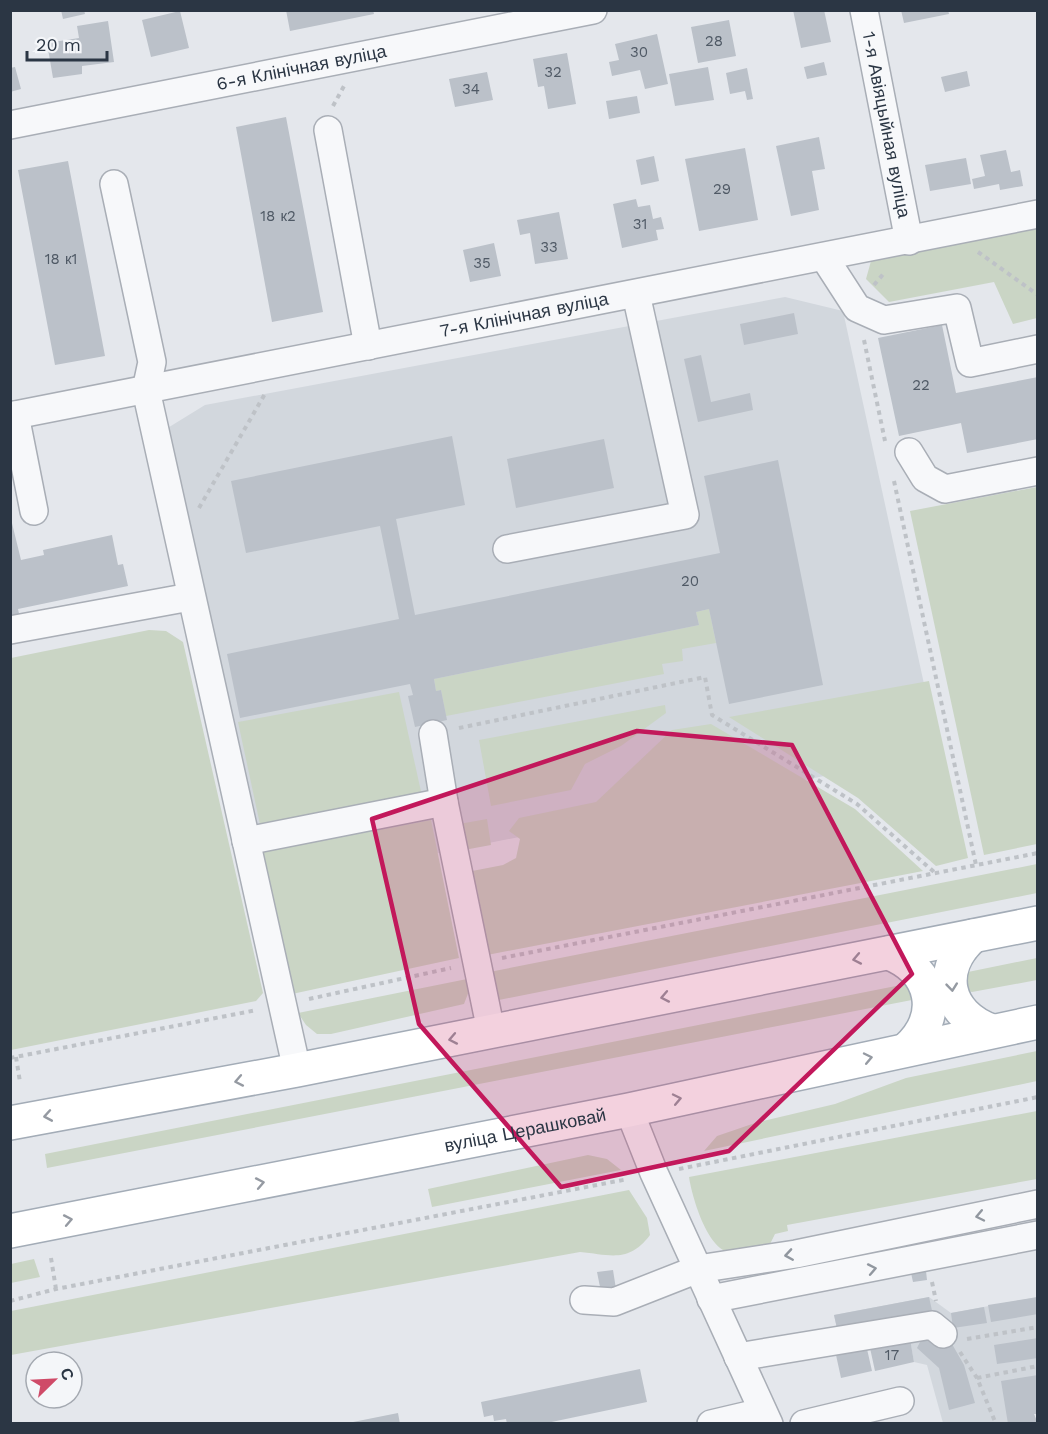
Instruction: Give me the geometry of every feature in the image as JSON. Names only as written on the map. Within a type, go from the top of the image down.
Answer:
[{"type":"main road","points":[[10,1123],[297,1070],[1038,923]]},
{"type":"main road","points":[[973,936],[955,957],[950,985],[959,1010],[980,1027],[992,1031]]},
{"type":"main road","points":[[889,952],[913,966],[928,990],[929,1010],[924,1029],[907,1049]]},
{"type":"main road","name":"вуліца Церашковай","points":[[10,1231],[629,1110],[1038,1022]]},
{"type":"street","name":"6-я Клінічная вуліца","points":[[10,125],[593,10]]},
{"type":"street","name":"1-я Авіяцыйная вуліца","points":[[864,10],[909,241]]},
{"type":"street","points":[[328,130],[368,346]]},
{"type":"street","points":[[114,184],[152,362],[146,390],[190,597],[297,1070]]},
{"type":"street","name":"7-я Клінічная вуліца","points":[[13,416],[1038,214]]},
{"type":"street","points":[[824,257],[857,308],[884,320],[957,308],[970,363],[1038,350]]},
{"type":"street","points":[[507,549],[686,515],[636,294]]},
{"type":"street","points":[[13,416],[34,511]]},
{"type":"street","points":[[896,457],[945,489],[1038,471]]},
{"type":"street","points":[[10,630],[190,597]]},
{"type":"street","points":[[444,737],[444,802],[491,1031]]},
{"type":"street","points":[[246,841],[444,802]]},
{"type":"street","points":[[629,1110],[654,1173],[766,1418],[725,1422]]},
{"type":"street","points":[[584,1300],[614,1302],[698,1269],[796,1254],[1038,1204]]},
{"type":"street","points":[[711,1299],[1038,1235]]},
{"type":"street","points":[[738,1357],[932,1325],[955,1341]]},
{"type":"street","points":[[804,1424],[900,1401]]},
{"type":"path","points":[[334,103],[343,87]]},
{"type":"path","points":[[951,232],[1038,295]]},
{"type":"path","points":[[909,241],[857,308],[896,457],[976,865]]},
{"type":"path","points":[[179,543],[282,363]]},
{"type":"path","points":[[444,737],[457,729],[705,677],[712,715],[857,804],[934,873]]},
{"type":"path","points":[[20,1082],[13,1057],[282,1005],[476,963],[1038,853]]},
{"type":"path","points":[[10,1301],[56,1289],[1038,1097]]},
{"type":"path","points":[[51,1258],[56,1289]]},
{"type":"path","points":[[931,1279],[935,1296]]},
{"type":"path","points":[[996,1424],[977,1377],[955,1341],[1038,1327]]},
{"type":"path","points":[[977,1377],[1038,1366]]},
{"type":"highlighted area","points":[[637,731],[792,745],[912,974],[729,1151],[561,1187],[419,1024],[372,819]]},
{"type":"shaded area","points":[[785,297],[843,311],[939,753],[269,887],[166,429],[205,405]]},
{"type":"shaded area","points":[[929,1297],[951,1313],[1037,1297],[1038,1414],[1034,1414],[1037,1423],[943,1423],[927,1365],[914,1362],[910,1340],[836,1355],[838,1333],[834,1315]]},
{"type":"green space","points":[[1037,228],[1037,318],[1013,324],[994,282],[889,302],[866,279],[871,261]]},
{"type":"green space","points":[[1037,487],[1037,844],[984,855],[910,511]]},
{"type":"green space","points":[[709,609],[716,643],[682,649],[683,661],[662,664],[664,674],[446,716],[441,690],[436,691],[434,679],[699,625],[696,612]]},
{"type":"green space","points":[[149,630],[166,631],[183,642],[263,993],[256,1001],[11,1050],[11,658]]},
{"type":"green space","points":[[929,681],[968,858],[936,866],[858,798],[729,717]]},
{"type":"green space","points":[[399,692],[422,796],[261,829],[238,722]]},
{"type":"green space","points":[[665,705],[666,713],[621,746],[585,764],[571,790],[491,806],[479,740]]},
{"type":"green space","points":[[711,724],[855,809],[923,871],[482,956],[474,912],[481,911],[477,889],[470,890],[467,872],[503,865],[516,858],[520,839],[509,831],[519,818],[596,802],[672,730]]},
{"type":"green space","points":[[487,819],[491,845],[464,850],[459,824]]},
{"type":"green space","points":[[431,820],[459,958],[292,994],[262,852]]},
{"type":"green space","points":[[1037,864],[1037,893],[489,1002],[484,973]]},
{"type":"green space","points":[[1037,958],[1037,980],[972,992],[968,991],[963,979],[968,972]]},
{"type":"green space","points":[[467,979],[469,991],[464,1004],[331,1034],[317,1034],[306,1025],[298,1013]]},
{"type":"green space","points":[[906,984],[917,999],[47,1168],[45,1154]]},
{"type":"green space","points":[[1037,1051],[1037,1081],[704,1151],[717,1136],[755,1123],[835,1104],[906,1078]]},
{"type":"green space","points":[[1037,1111],[1037,1179],[787,1225],[788,1231],[775,1234],[770,1244],[742,1252],[724,1251],[716,1244],[703,1223],[689,1177]]},
{"type":"green space","points":[[588,1155],[607,1159],[621,1170],[432,1207],[428,1189]]},
{"type":"green space","points":[[629,1190],[647,1218],[650,1235],[635,1250],[619,1255],[580,1252],[39,1350],[24,1350],[24,1353],[11,1355],[11,1311]]},
{"type":"green space","points":[[34,1259],[40,1277],[11,1283],[11,1264]]},
{"type":"building","points":[[61,10],[84,10],[85,14],[63,19]]},
{"type":"building","points":[[286,10],[373,10],[374,14],[290,31]]},
{"type":"building","points":[[793,10],[824,10],[831,42],[801,48]]},
{"type":"building","points":[[901,10],[948,10],[949,14],[904,23]]},
{"type":"building","points":[[180,11],[189,48],[151,57],[142,20]]},
{"type":"building","points":[[729,20],[736,56],[698,63],[691,27]]},
{"type":"building","points":[[108,21],[114,62],[82,66],[82,74],[53,78],[47,43],[79,38],[77,26]]},
{"type":"building","points":[[657,34],[668,84],[645,89],[640,70],[612,76],[609,62],[619,60],[615,44]]},
{"type":"building","points":[[567,53],[576,104],[548,109],[544,86],[538,87],[533,59]]},
{"type":"building","points":[[824,62],[827,75],[807,79],[804,67]]},
{"type":"building","points":[[15,67],[21,89],[10,92],[10,68]]},
{"type":"building","points":[[708,67],[714,100],[675,106],[669,74]]},
{"type":"building","points":[[747,68],[753,99],[747,100],[745,91],[730,94],[726,73]]},
{"type":"building","points":[[967,71],[970,86],[945,92],[941,77]]},
{"type":"building","points":[[487,72],[493,100],[455,107],[449,79]]},
{"type":"building","points":[[637,96],[640,113],[609,119],[606,101]]},
{"type":"building","points":[[286,117],[323,312],[272,322],[236,127]]},
{"type":"building","points":[[819,137],[825,169],[812,171],[819,210],[791,216],[776,146]]},
{"type":"building","points":[[745,148],[758,220],[699,231],[685,159]]},
{"type":"building","points":[[1006,150],[1011,172],[1020,170],[1023,186],[1000,190],[999,184],[974,189],[972,179],[985,176],[980,155]]},
{"type":"building","points":[[654,156],[659,181],[641,185],[636,160]]},
{"type":"building","points":[[966,158],[971,184],[930,191],[925,165]]},
{"type":"building","points":[[68,161],[105,356],[55,365],[18,170]]},
{"type":"building","points":[[636,199],[638,207],[650,205],[653,219],[661,217],[664,229],[656,230],[658,240],[622,248],[613,204]]},
{"type":"building","points":[[559,212],[568,259],[535,264],[530,233],[520,235],[517,220]]},
{"type":"building","points":[[494,243],[501,276],[470,282],[463,250]]},
{"type":"building","points":[[794,313],[798,334],[744,345],[740,324]]},
{"type":"building","points":[[942,325],[956,393],[1038,377],[1038,439],[967,453],[961,423],[899,436],[878,338]]},
{"type":"building","points":[[701,355],[711,402],[750,393],[753,410],[698,422],[684,359]]},
{"type":"building","points":[[452,436],[465,505],[396,519],[415,615],[720,553],[704,476],[778,460],[823,685],[729,704],[709,609],[696,612],[699,625],[434,679],[436,691],[441,690],[447,720],[415,727],[408,696],[413,695],[410,684],[240,718],[227,654],[399,619],[380,526],[246,553],[231,481]]},
{"type":"building","points":[[604,439],[614,488],[516,508],[507,459]]},
{"type":"building","points":[[10,515],[21,560],[44,555],[43,550],[112,535],[118,565],[123,564],[128,586],[18,609],[20,618],[10,620]]},
{"type":"building","points":[[613,1270],[616,1289],[601,1292],[597,1272]]},
{"type":"building","points":[[926,1271],[927,1280],[913,1282],[911,1273]]},
{"type":"building","points":[[929,1297],[933,1315],[838,1333],[834,1315]]},
{"type":"building","points":[[1038,1297],[1038,1314],[991,1322],[988,1305]]},
{"type":"building","points":[[984,1307],[987,1323],[953,1328],[951,1313]]},
{"type":"building","points":[[927,1328],[952,1344],[964,1365],[975,1403],[949,1410],[939,1368],[917,1348]]},
{"type":"building","points":[[1038,1338],[1038,1358],[997,1364],[994,1345]]},
{"type":"building","points":[[910,1339],[914,1362],[875,1371],[870,1348]]},
{"type":"building","points":[[867,1349],[872,1371],[841,1378],[836,1355]]},
{"type":"building","points":[[640,1369],[647,1402],[542,1424],[507,1424],[506,1419],[494,1421],[493,1415],[484,1417],[481,1402]]},
{"type":"building","points":[[1038,1375],[1038,1414],[1034,1414],[1038,1424],[1008,1424],[1001,1381]]},
{"type":"building","points":[[398,1413],[400,1424],[353,1424],[353,1422]]}]
